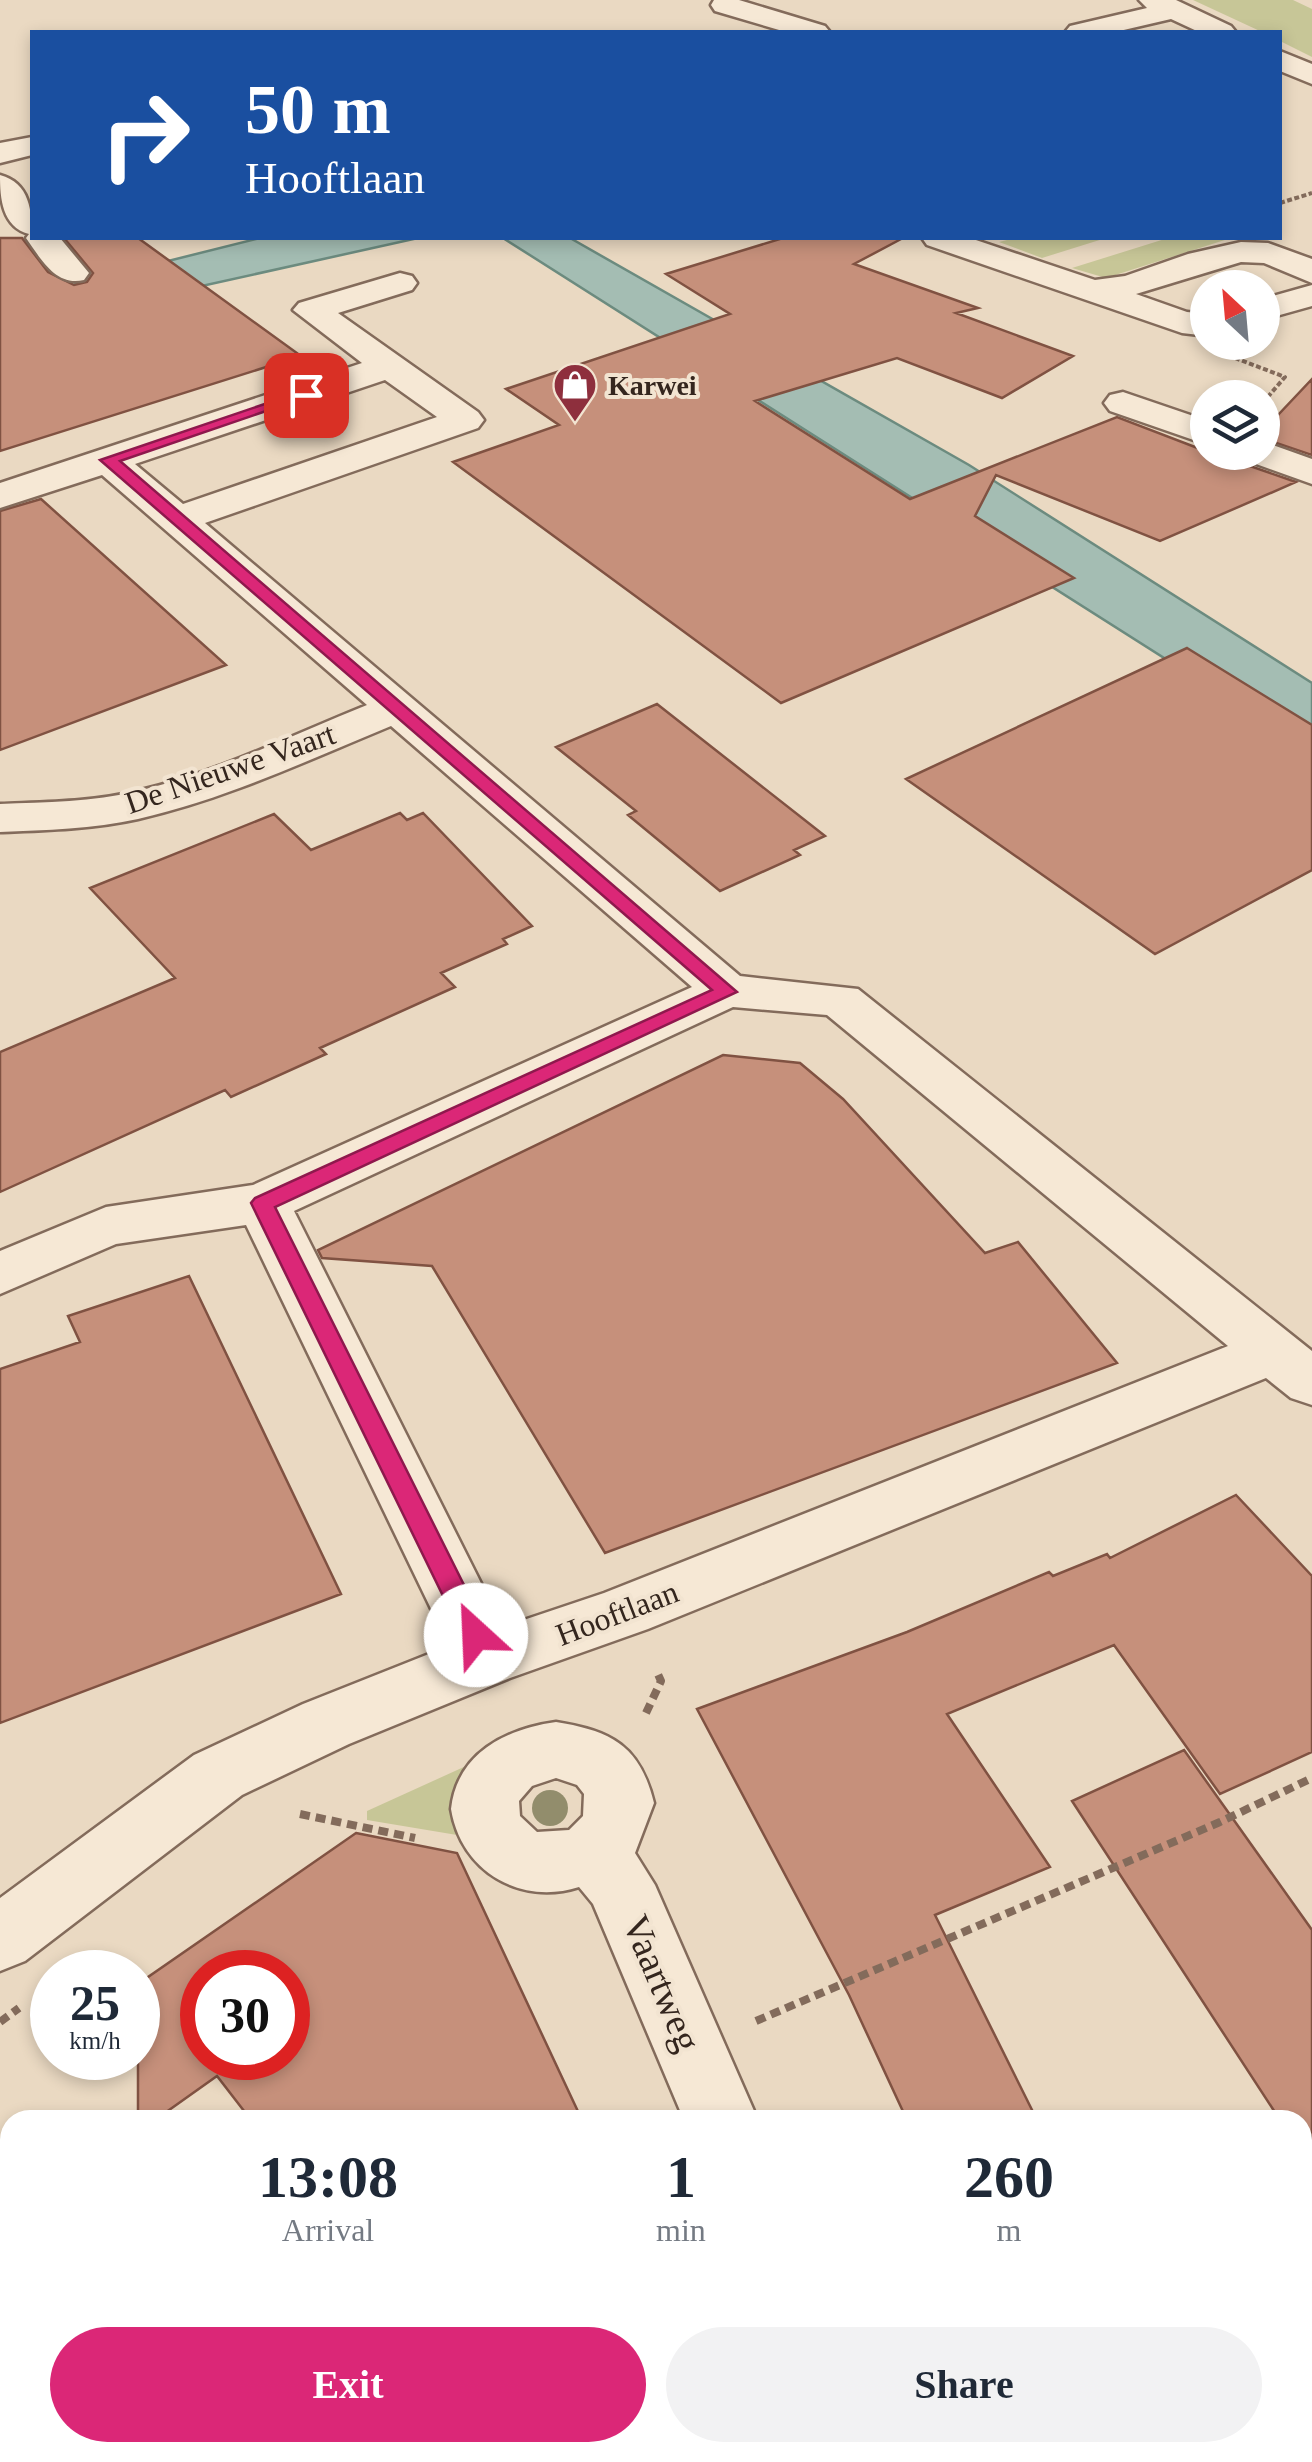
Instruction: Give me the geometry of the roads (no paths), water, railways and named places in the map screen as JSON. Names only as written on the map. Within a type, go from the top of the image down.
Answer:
[{"type":"street","points":[[725,4],[809,30]]},
{"type":"street","points":[[1086,30],[1163,5],[1217,30]]},
{"type":"street","points":[[1282,61],[1312,75]]},
{"type":"street","points":[[0,152],[30,146]]},
{"type":"street","points":[[0,185],[30,222]]},
{"type":"street","points":[[45,240],[72,273]]},
{"type":"street","points":[[944,240],[1190,323]]},
{"type":"street","points":[[1088,291],[1114,292],[1235,253],[1260,251],[1285,258],[1312,273]]},
{"type":"street","points":[[177,519],[465,420],[311,310],[400,283]]},
{"type":"street","points":[[1280,305],[1312,295]]},
{"type":"street","points":[[0,496],[390,366]]},
{"type":"street","points":[[1123,403],[1190,427]]},
{"type":"street","points":[[108,460],[726,992]]},
{"type":"street","points":[[1280,460],[1312,472]]},
{"type":"street","name":"De Nieuwe Vaart","points":[[0,818],[83,814],[140,804],[198,786],[397,708]]},
{"type":"street","name":"Hooftlaan","points":[[262,1203],[726,992],[840,1000],[1292,1367]]},
{"type":"street","points":[[0,1274],[106,1226],[262,1203],[487,1660]]},
{"type":"street","name":"Hooftlaan","points":[[0,1940],[218,1776],[326,1724],[487,1660],[626,1611],[835,1524],[1292,1367]]},
{"type":"street","points":[[562,1748],[592,1758],[613,1779],[620,1805],[612,1831],[592,1852],[561,1863],[526,1861],[500,1844],[485,1818],[486,1791],[503,1767],[530,1752],[562,1748]]},
{"type":"street","name":"Vaartweg","points":[[592,1852],[620,1886],[717,2110]]},
{"type":"place","name":"Karwei","points":[[575,423]]}]
